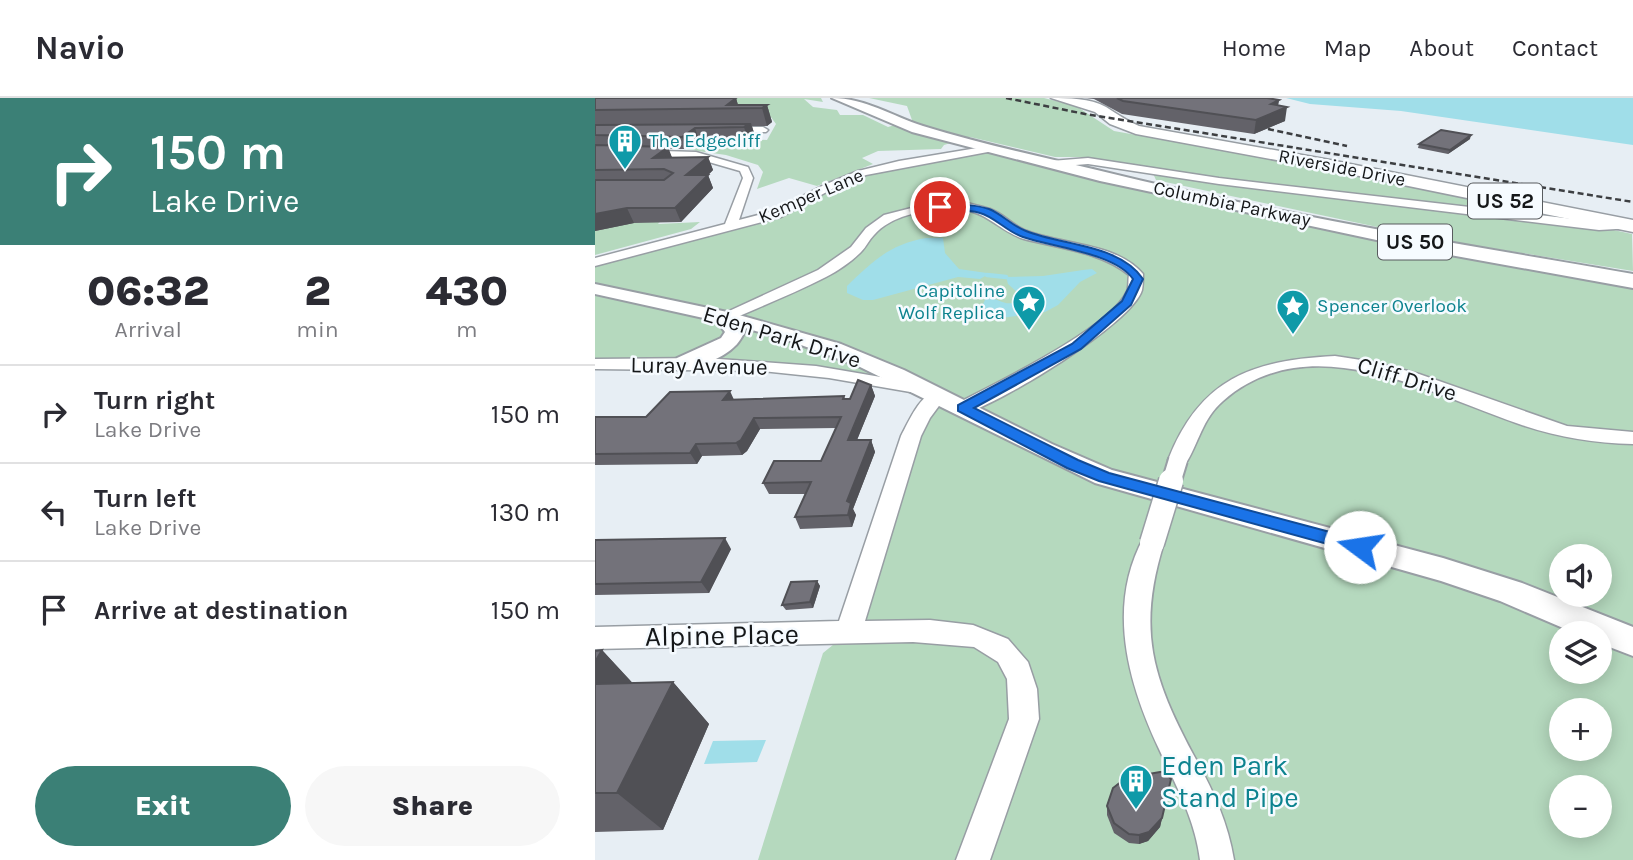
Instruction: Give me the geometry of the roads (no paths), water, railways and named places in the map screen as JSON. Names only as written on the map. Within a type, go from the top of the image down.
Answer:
[{"type":"highway","name":"Columbia Parkway","points":[[839,98],[891,119],[967,143],[1051,164],[1332,226],[1633,281]]},
{"type":"main road","name":"Riverside Drive","points":[[1058,98],[1100,108],[1123,126],[1136,130],[1343,167],[1631,226]]},
{"type":"street","points":[[714,130],[763,130]]},
{"type":"street","name":"Kemper Lane","points":[[595,262],[777,214],[828,187],[862,173],[989,149]]},
{"type":"street","points":[[595,152],[696,155],[744,169],[748,177],[730,228]]},
{"type":"street","points":[[1051,164],[1088,161],[1231,183],[1599,226],[1631,226]]},
{"type":"street","points":[[685,363],[719,348],[734,335],[734,328],[724,317],[823,274],[856,250],[870,231],[888,218],[931,207],[964,206],[988,212],[1009,228],[1099,254],[1125,265],[1136,274],[1138,285],[1127,303],[1077,347],[963,408]]},
{"type":"street","name":"Eden Park Drive","points":[[595,289],[724,317],[829,347],[933,392],[1072,464],[1104,477],[1443,570],[1511,592],[1633,642]]},
{"type":"street","name":"Cliff Drive","points":[[1217,860],[1215,841],[1203,803],[1154,710],[1140,665],[1135,604],[1141,570],[1188,430],[1198,415],[1228,389],[1248,377],[1283,365],[1333,360],[1384,368],[1566,432],[1633,438]]},
{"type":"street","name":"Luray Avenue","points":[[595,364],[685,363],[812,371],[933,392]]},
{"type":"street","points":[[849,632],[911,436],[933,392]]},
{"type":"street","name":"Alpine Place","points":[[595,638],[849,632],[966,635],[1000,648],[1020,672],[1026,694],[1024,719],[977,857]]},
{"type":"water","points":[[1286,98],[1633,98],[1633,145],[1401,111],[1310,104]]},
{"type":"water","points":[[926,238],[943,238],[945,253],[959,269],[987,275],[980,279],[958,277],[873,300],[863,300],[847,293],[847,286],[882,255],[902,245]]},
{"type":"water","points":[[1092,269],[1097,273],[1080,282],[1058,305],[1045,312],[1001,318],[981,308],[986,298],[1006,303],[1018,301],[1018,293],[1008,284],[1006,277],[1043,276]]},
{"type":"water","points":[[766,740],[757,762],[704,764],[713,741]]},
{"type":"waterway","points":[[987,275],[1006,277]]},
{"type":"railway","points":[[1006,98],[1085,114],[1633,202]]},
{"type":"railway","points":[[1268,129],[1347,146]]},
{"type":"place","name":"The Edgecliff","points":[[625,171]]},
{"type":"place","name":"Capitoline Wolf Replica","points":[[1029,332]]},
{"type":"place","name":"Spencer Overlook","points":[[1293,336]]},
{"type":"place","name":"Eden Park Stand Pipe","points":[[1136,811]]}]
